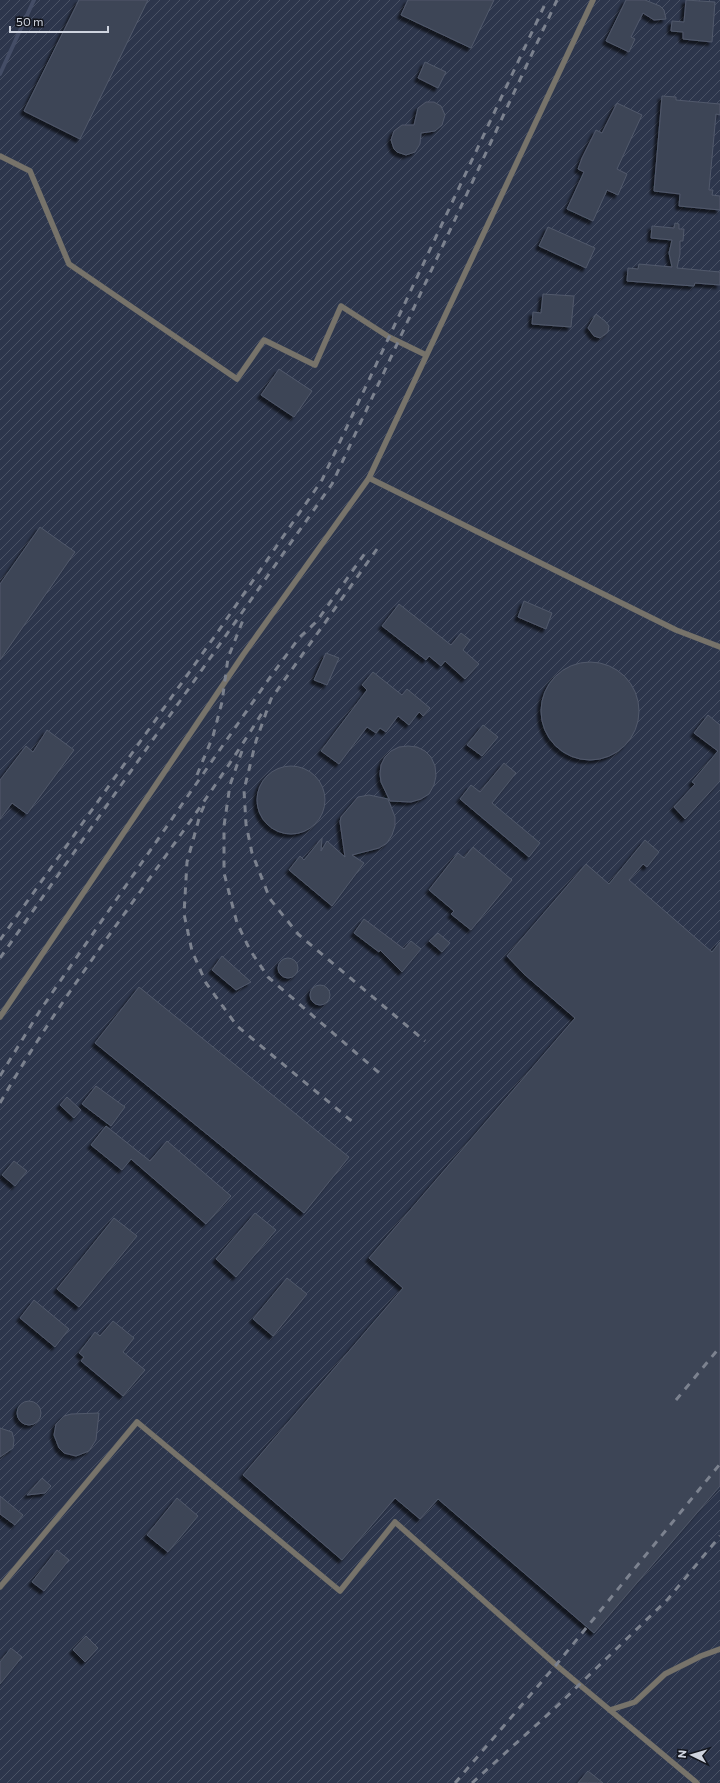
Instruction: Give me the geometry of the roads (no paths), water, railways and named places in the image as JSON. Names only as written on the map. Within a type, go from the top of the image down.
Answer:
[{"type":"lane","points":[[0,1018],[243,655],[369,478],[593,0]]},
{"type":"lane","points":[[0,156],[30,171],[69,264],[237,379],[264,340],[315,365],[341,306],[389,337],[426,355]]},
{"type":"lane","points":[[369,478],[676,630],[720,647]]},
{"type":"lane","points":[[0,1587],[137,1422],[340,1591],[395,1522],[556,1665],[697,1783]]},
{"type":"lane","points":[[610,1710],[635,1702],[665,1674],[701,1656],[720,1649]]},
{"type":"waterway","points":[[0,74],[34,0]]},
{"type":"railway","points":[[0,940],[217,633],[322,480],[547,0]]},
{"type":"railway","points":[[0,958],[332,484],[557,0]]},
{"type":"railway","points":[[0,1076],[41,1009],[271,676],[299,638],[317,621],[368,549]]},
{"type":"railway","points":[[377,549],[271,699],[256,741],[244,790],[246,824],[252,853],[270,899],[298,934],[425,1041]]},
{"type":"railway","points":[[197,775],[213,736],[222,702],[228,658],[245,615]]},
{"type":"railway","points":[[0,1103],[30,1052],[62,1003],[197,811],[262,713]]},
{"type":"railway","points":[[242,751],[230,785],[224,826],[224,873],[237,923],[250,950],[268,977],[384,1077]]},
{"type":"railway","points":[[204,806],[200,815],[187,862],[184,914],[192,951],[206,983],[237,1026],[354,1123]]},
{"type":"railway","points":[[676,1400],[720,1347]]},
{"type":"railway","points":[[455,1783],[556,1665],[720,1464]]},
{"type":"railway","points":[[472,1783],[554,1709],[668,1599],[720,1536]]}]
